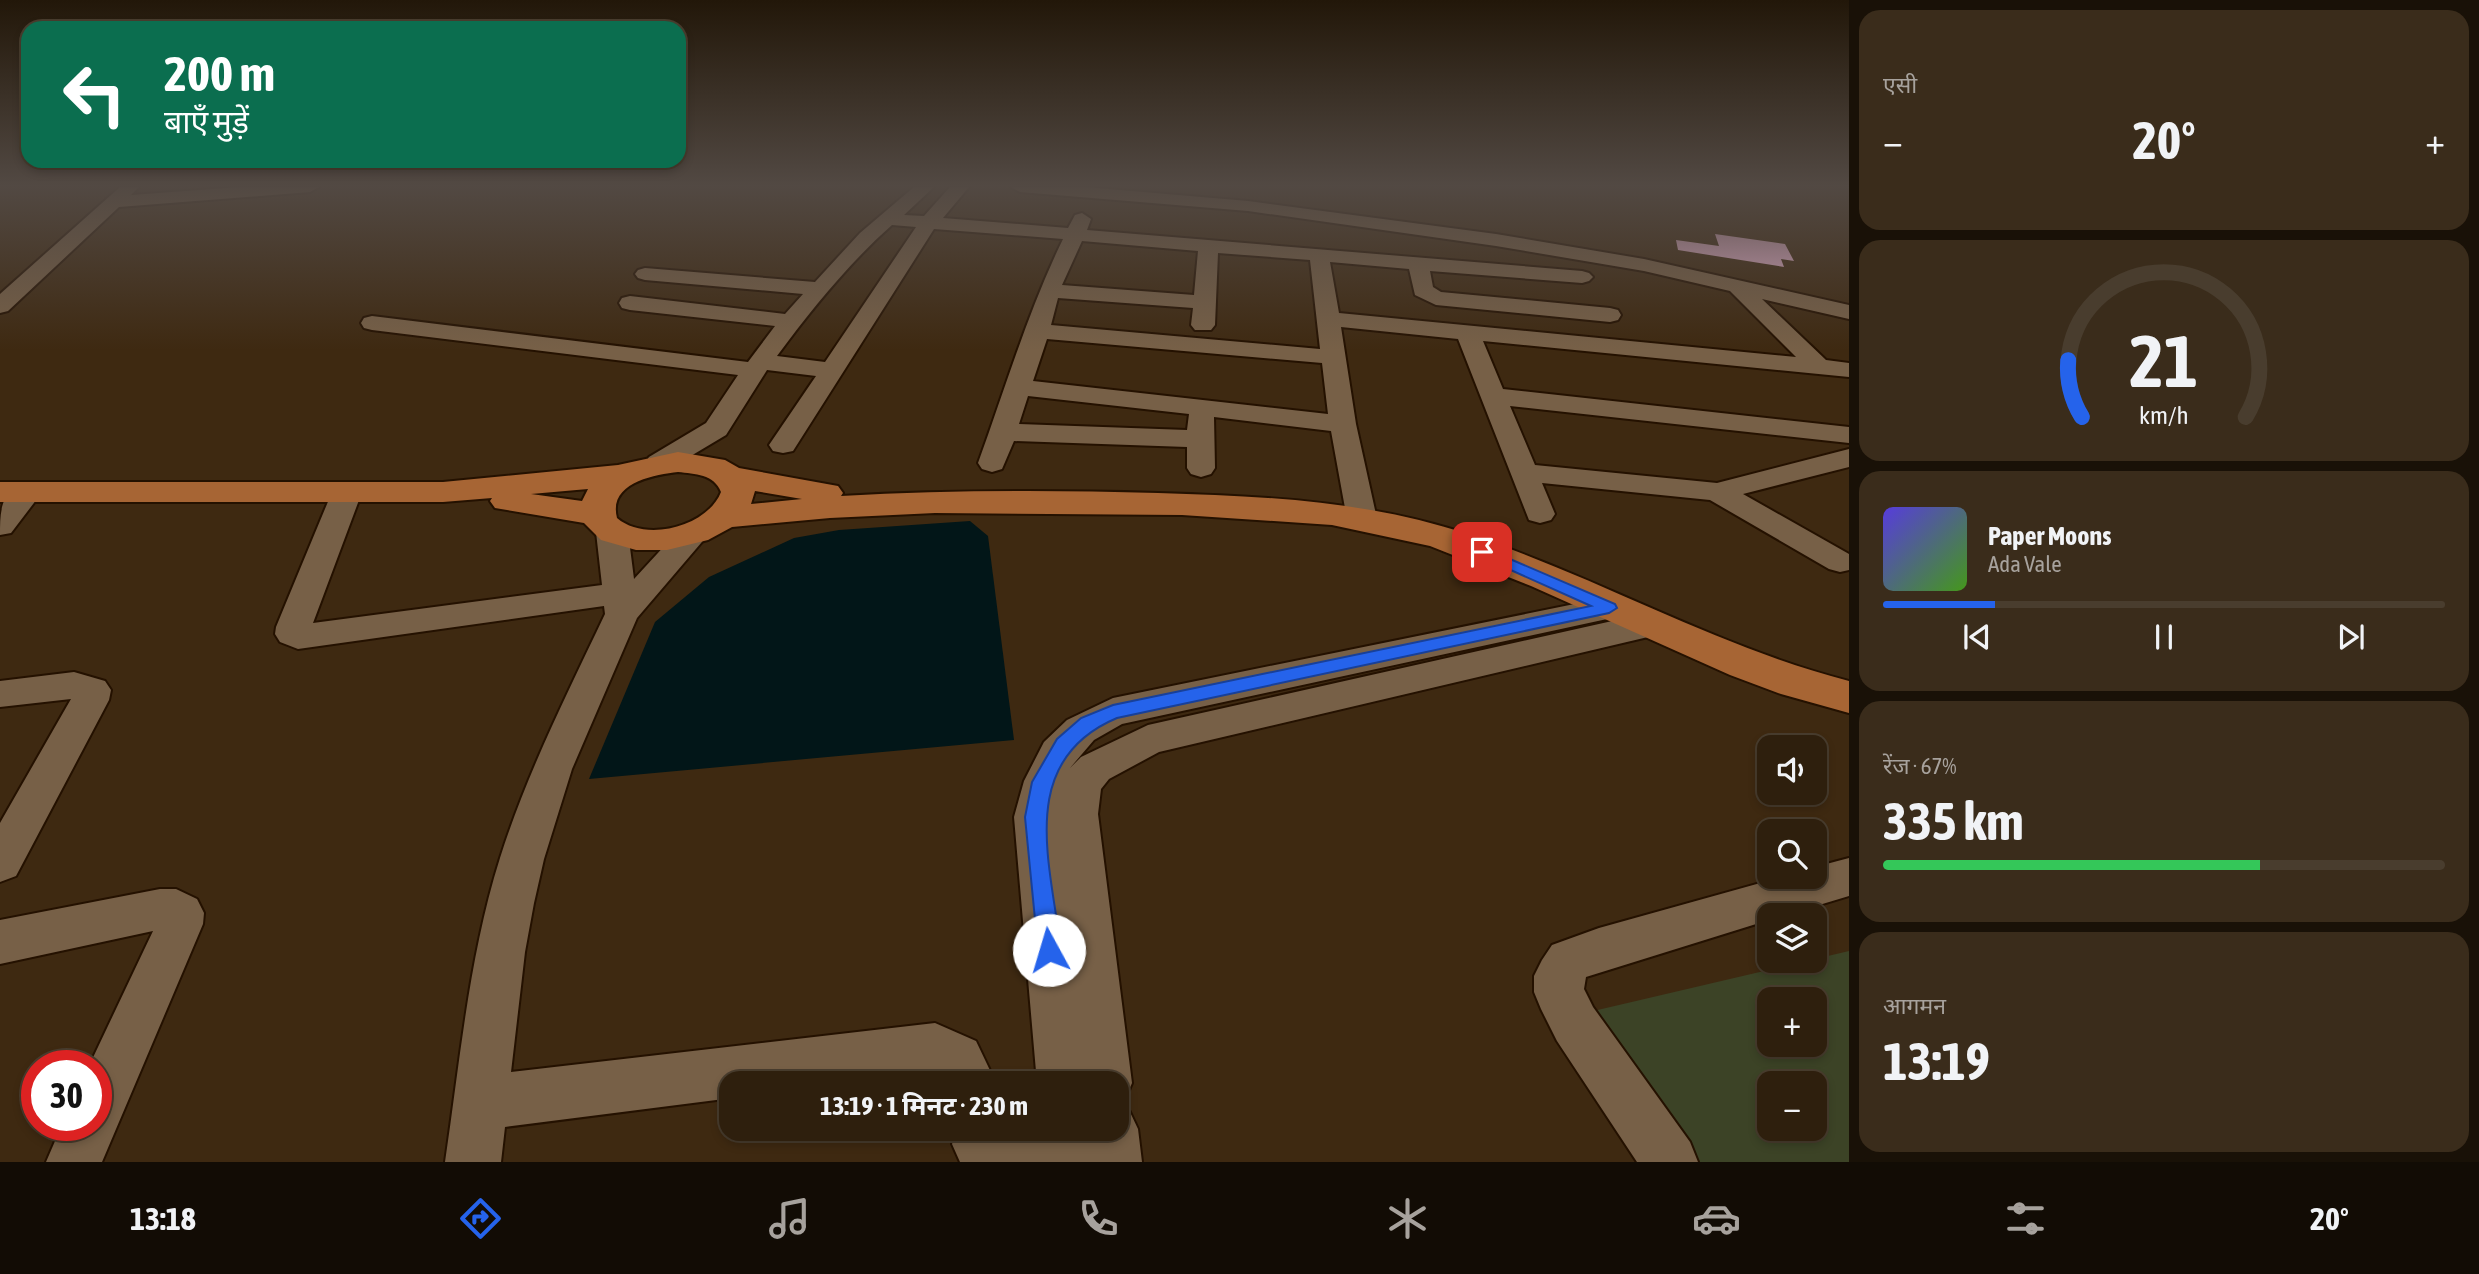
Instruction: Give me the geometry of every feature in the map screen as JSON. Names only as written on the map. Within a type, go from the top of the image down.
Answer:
[{"type":"main road","points":[[14,492],[443,492],[624,475],[659,463],[687,462],[880,503]]},
{"type":"main road","points":[[443,492],[605,523],[628,538],[648,541],[691,536],[726,517],[735,507],[738,495],[736,485],[721,471]]},
{"type":"main road","points":[[605,523],[598,500],[607,487],[624,475]]},
{"type":"main road","points":[[726,517],[880,503],[1083,500],[1248,506],[1322,512],[1441,537],[1482,552],[1739,663],[1849,697]]},
{"type":"street","points":[[0,306],[72,241]]},
{"type":"street","points":[[659,463],[716,429],[791,321],[867,241]]},
{"type":"street","points":[[783,445],[916,241]]},
{"type":"street","points":[[992,463],[1038,331],[1049,291],[1073,241]]},
{"type":"street","points":[[1138,241],[1582,277]]},
{"type":"street","points":[[1498,241],[1644,265],[1849,312]]},
{"type":"street","points":[[1202,344],[1208,247]]},
{"type":"street","points":[[1567,251],[1582,277],[1635,349]]},
{"type":"street","points":[[1319,256],[1343,424],[1362,519]]},
{"type":"street","points":[[1419,264],[1423,290],[1436,298],[1610,315]]},
{"type":"street","points":[[645,274],[821,289]]},
{"type":"street","points":[[1738,287],[1819,367]]},
{"type":"street","points":[[1049,291],[1205,302]]},
{"type":"street","points":[[630,303],[791,321]]},
{"type":"street","points":[[1326,319],[1849,370]]},
{"type":"street","points":[[372,323],[758,366],[831,370]]},
{"type":"street","points":[[1038,331],[1334,357]]},
{"type":"street","points":[[1467,332],[1526,473],[1540,514]]},
{"type":"street","points":[[1018,387],[1343,424]]},
{"type":"street","points":[[1492,396],[1849,435]]},
{"type":"street","points":[[1201,407],[1201,468]]},
{"type":"street","points":[[716,429],[721,471]]},
{"type":"street","points":[[1002,432],[1202,439]]},
{"type":"street","points":[[1526,473],[1717,492],[1849,458]]},
{"type":"street","points":[[0,526],[14,492]]},
{"type":"street","points":[[347,492],[294,626],[293,634],[298,637],[621,604]]},
{"type":"street","points":[[1717,492],[1845,561]]},
{"type":"street","points":[[605,523],[621,604]]},
{"type":"street","points":[[473,1162],[501,952],[522,859],[552,769],[621,604],[691,536]]},
{"type":"street","points":[[1808,569],[1845,561]]},
{"type":"street","points":[[1104,1071],[1077,814],[1081,784],[1095,768],[1148,740],[1328,682],[1609,608]]},
{"type":"street","points":[[1063,1071],[1035,817],[1042,782],[1063,744],[1088,723],[1113,712],[1328,682],[1648,625]]},
{"type":"street","points":[[0,694],[72,685],[85,685],[92,690],[90,700],[0,863]]},
{"type":"street","points":[[1671,1162],[1575,1024],[1559,992],[1559,976],[1569,961],[1599,950],[1849,877]]},
{"type":"street","points":[[0,942],[160,909],[176,909],[181,913],[180,924],[112,1076]]},
{"type":"street","points":[[736,1071],[911,1049],[935,1049],[957,1059],[963,1071]]},
{"type":"street","points":[[482,1103],[719,1073]]},
{"type":"street","points":[[74,1162],[83,1141]]},
{"type":"street","points":[[980,1145],[1001,1141]]},
{"type":"street","points":[[1070,1141],[1071,1162]]},
{"type":"street","points":[[1111,1141],[1114,1162]]},
{"type":"green space","points":[[1849,951],[1849,1162],[1699,1162],[1589,1012],[1757,973],[1827,973],[1827,956]]},
{"type":"shaded area","points":[[970,521],[988,536],[1014,740],[589,779],[655,622],[709,577],[794,538],[839,530]]},
{"type":"building","points":[[1676,241],[1719,246],[1717,241],[1785,244],[1794,261],[1781,259],[1784,267],[1678,250]]},
{"type":"route","points":[[1049,950],[1035,817],[1042,782],[1063,744],[1088,723],[1113,712],[1609,608],[1482,552]]}]
